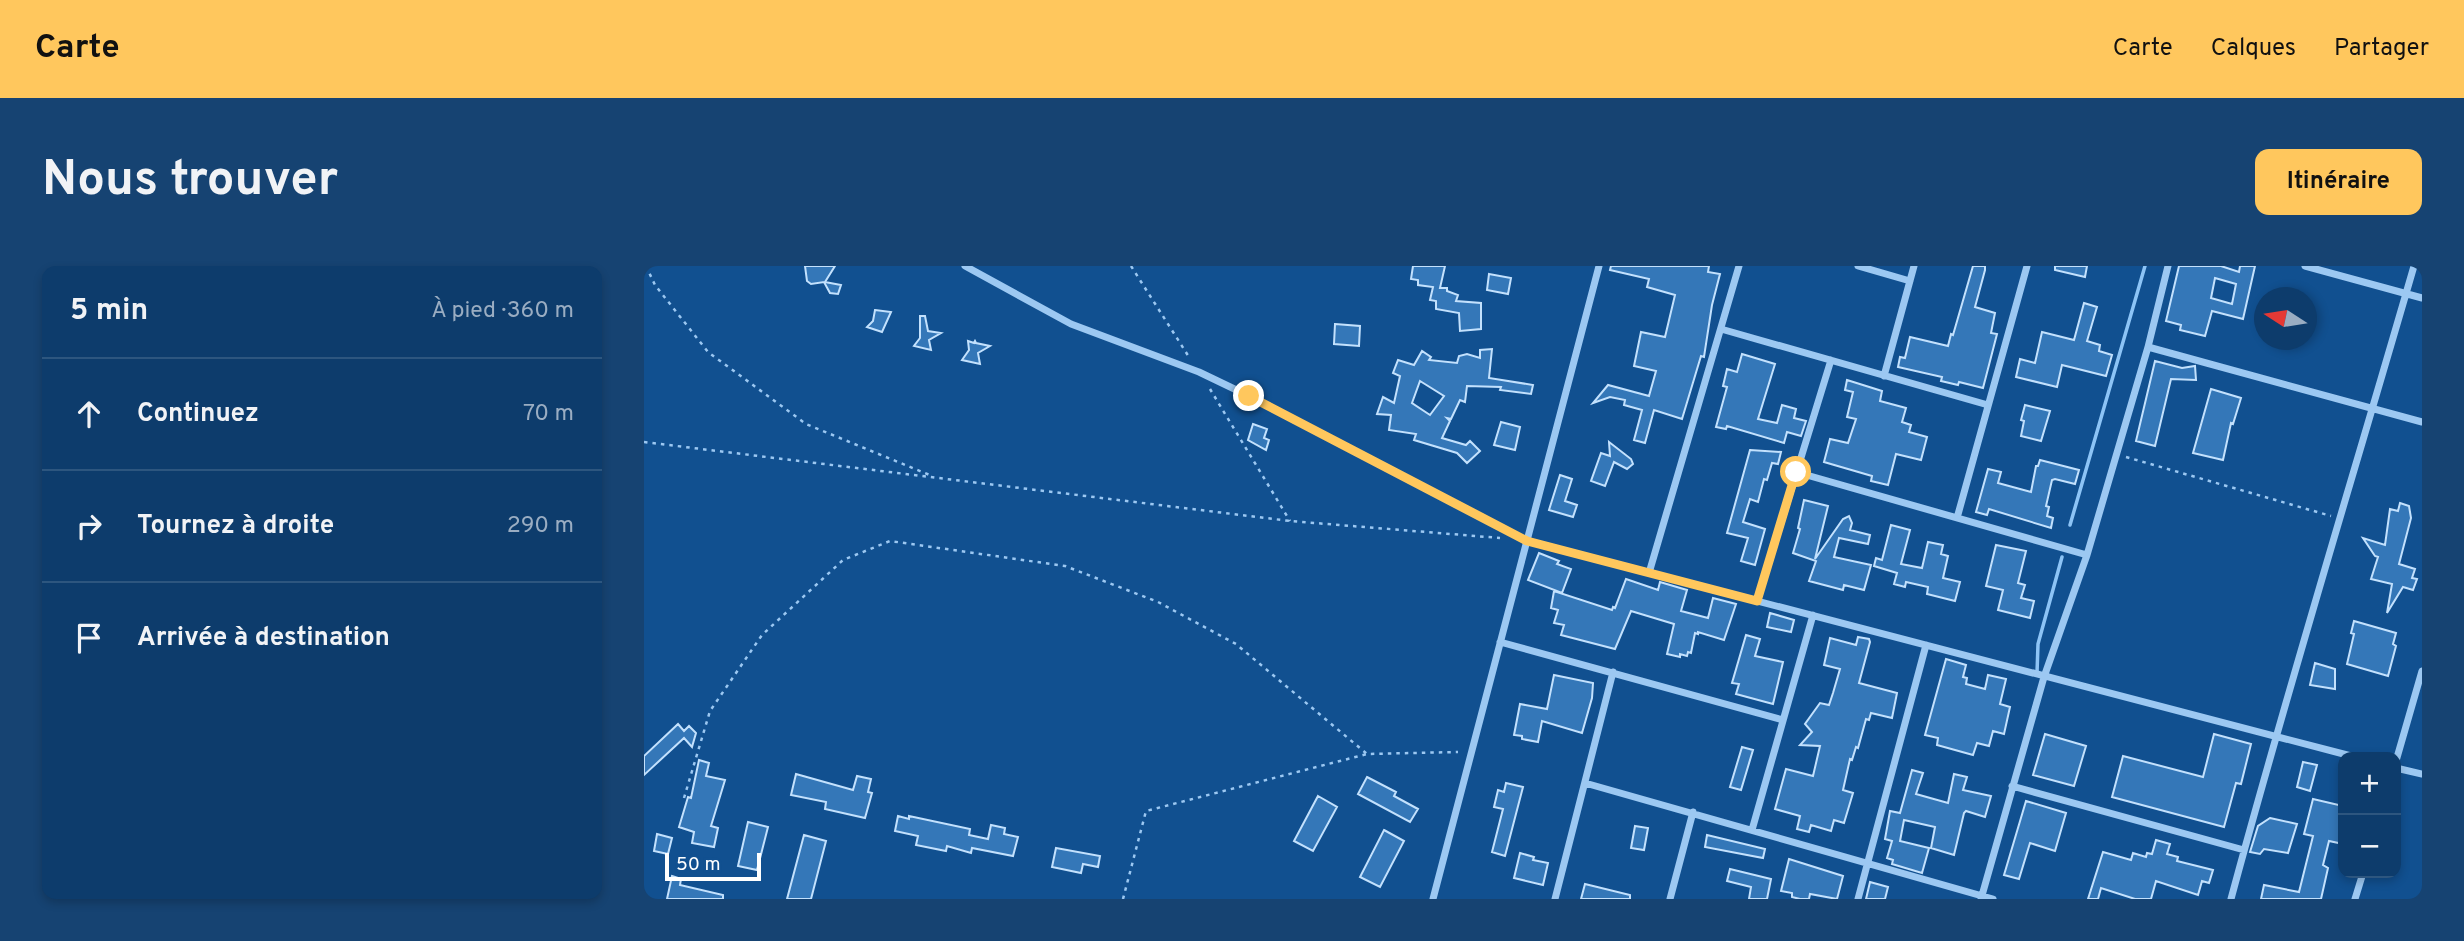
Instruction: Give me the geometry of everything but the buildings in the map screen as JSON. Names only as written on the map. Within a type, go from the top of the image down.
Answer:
[{"type":"street","points":[[965,266],[1071,324],[1199,372],[1527,541],[2338,752]]},
{"type":"street","points":[[1433,899],[1599,266]]},
{"type":"street","points":[[1649,573],[1739,266]]},
{"type":"street","points":[[1858,266],[1910,281]]},
{"type":"street","points":[[1885,376],[1914,266]]},
{"type":"street","points":[[1956,518],[2027,266]]},
{"type":"street","points":[[1981,897],[2043,677],[2087,555],[2148,347],[2168,266]]},
{"type":"street","points":[[2305,266],[2422,298]]},
{"type":"street","points":[[2231,899],[2274,736],[2341,519],[2414,266]]},
{"type":"street","points":[[1721,329],[1988,405]]},
{"type":"street","points":[[2148,347],[2422,422]]},
{"type":"street","points":[[1757,601],[1831,360]]},
{"type":"street","points":[[1796,472],[2087,555]]},
{"type":"street","points":[[1752,830],[1813,615]]},
{"type":"street","points":[[1500,642],[1783,720]]},
{"type":"street","points":[[1858,899],[1926,645]]},
{"type":"street","points":[[2399,752],[2422,671]]},
{"type":"street","points":[[1555,899],[1613,672]]},
{"type":"street","points":[[2401,769],[2422,774]]},
{"type":"street","points":[[1585,783],[1993,899]]},
{"type":"street","points":[[2012,786],[2244,850]]},
{"type":"street","points":[[1670,899],[1693,813]]},
{"type":"street","points":[[2355,899],[2361,878]]},
{"type":"path","points":[[646,266],[655,285],[708,352],[740,376],[806,424],[937,478]]},
{"type":"path","points":[[1131,266],[1290,521]]},
{"type":"path","points":[[644,442],[1290,521],[1499,538]]},
{"type":"path","points":[[2115,454],[2341,519]]},
{"type":"path","points":[[684,798],[710,711],[762,635],[843,560],[890,541],[1065,566],[1157,602],[1236,644],[1367,754]]},
{"type":"path","points":[[1123,899],[1146,811],[1367,754],[1458,752]]},
{"type":"waterway","points":[[2070,525],[2145,266]]},
{"type":"waterway","points":[[2037,673],[2038,644],[2062,557]]},
{"type":"route","points":[[1249,396],[1527,541],[1757,601],[1796,472]]}]
